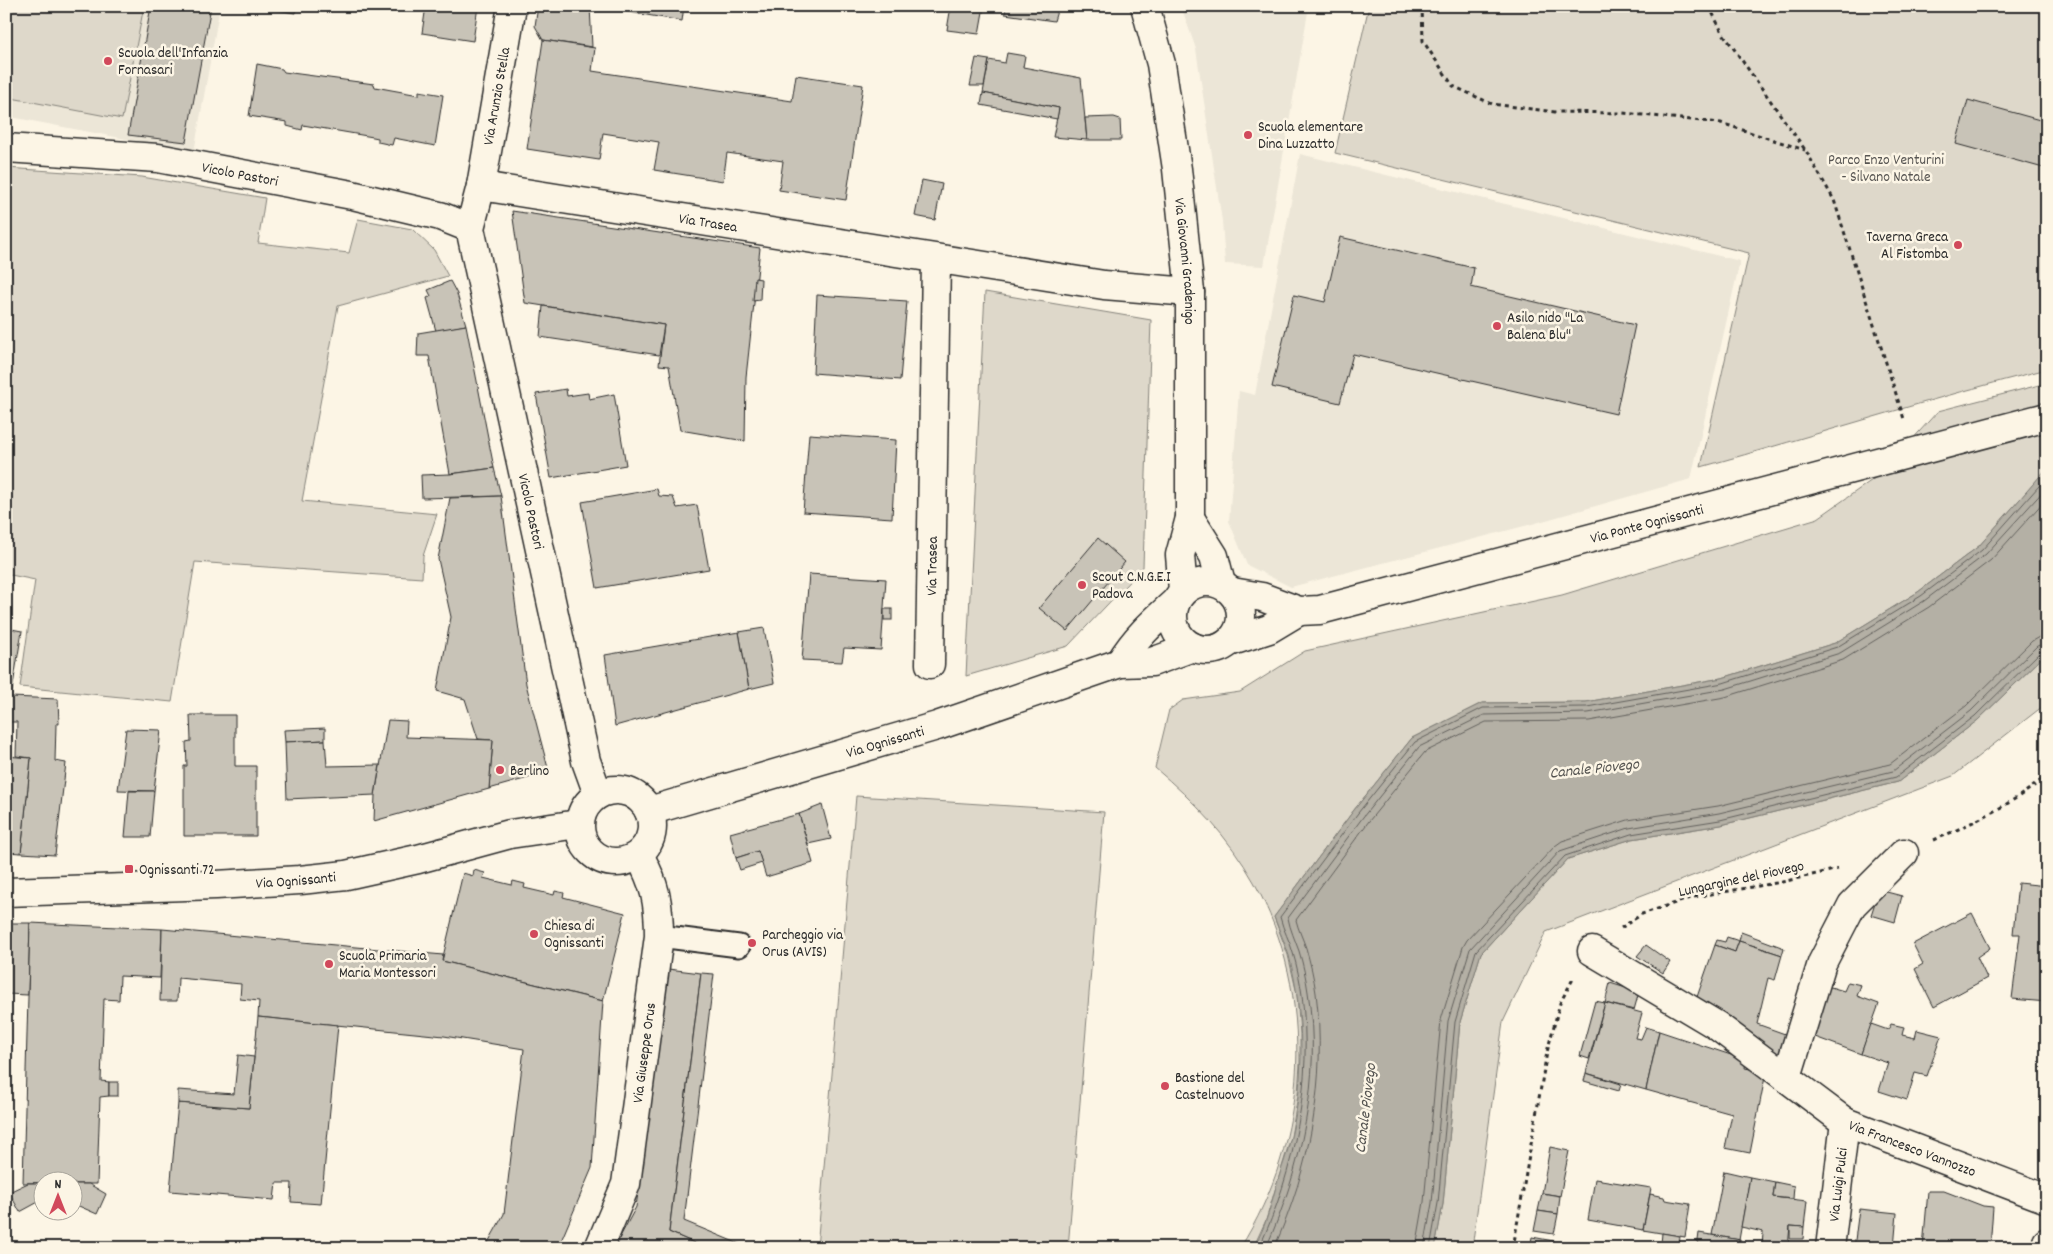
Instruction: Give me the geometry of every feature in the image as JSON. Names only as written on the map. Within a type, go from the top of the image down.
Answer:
[{"type":"street","name":"Via Arunzio Stella","points":[[481,186],[512,6]]},
{"type":"street","name":"Via Giovanni Gradenigo","points":[[1145,6],[1161,64],[1177,169],[1190,292],[1190,518],[1180,555],[1179,596]]},
{"type":"street","name":"Vicolo Pastori","points":[[6,148],[158,158],[352,195],[440,216],[470,228]]},
{"type":"street","name":"Vicolo Pastori","points":[[481,186],[470,228],[586,761],[598,794]]},
{"type":"street","name":"Via Trasea","points":[[481,186],[1104,285],[1190,292]]},
{"type":"street","name":"Via Trasea","points":[[930,664],[936,259]]},
{"type":"street","name":"Via Ponte Ognissanti","points":[[1227,588],[1262,597],[1299,611],[1320,610],[2047,417]]},
{"type":"street","points":[[1179,596],[1172,615],[1175,628],[1182,640],[1194,647],[1206,650],[1220,648],[1232,641],[1242,620],[1240,603],[1227,588],[1214,556],[1190,518]]},
{"type":"street","points":[[1120,663],[1130,645],[1179,596],[1201,581],[1208,581],[1227,588]]},
{"type":"street","name":"Via Ponte Ognissanti","points":[[1232,641],[1269,629],[1299,611]]},
{"type":"street","name":"Via Ognissanti","points":[[649,811],[937,726],[1120,663],[1152,662],[1194,647]]},
{"type":"street","points":[[610,790],[621,790],[632,794],[642,801],[649,811],[652,823],[651,835],[646,846],[639,854],[619,863],[598,859],[583,844],[578,824],[584,806],[598,794],[610,790]]},
{"type":"street","name":"Via Ognissanti","points":[[6,892],[216,885],[346,875],[377,869],[510,834],[578,824]]},
{"type":"street","points":[[1787,1077],[1822,963],[1852,905],[1904,853]]},
{"type":"street","name":"Via Giuseppe Orus","points":[[599,1248],[626,1184],[659,936],[659,908],[647,870],[639,854]]},
{"type":"street","name":"Via Francesco Vannozzo","points":[[1592,951],[1716,1025],[1845,1122],[2047,1199]]},
{"type":"street","name":"Via Luigi Pulci","points":[[1830,1248],[1845,1122]]},
{"type":"street","points":[[2046,1248],[2047,1242]]},
{"type":"lane","points":[[659,936],[739,946]]},
{"type":"path","points":[[1422,6],[1423,42],[1453,86],[1492,104],[1555,112],[1623,113],[1721,123],[1806,151]]},
{"type":"path","points":[[1709,6],[1722,32],[1806,151],[1834,200],[1914,453]]},
{"type":"path","points":[[1904,853],[1973,823],[2037,784],[2047,775]]},
{"type":"path","name":"Lungargine del Piovego","points":[[1512,1248],[1547,1052],[1560,1003],[1592,951],[1642,914],[1694,897],[1782,882],[1846,867]]},
{"type":"shaded area","name":"Scuola dell'Infanzia Fornasari","points":[[6,6],[220,6],[194,152],[6,116]]},
{"type":"shaded area","name":"Scuola elementare Dina Luzzatto","points":[[1181,6],[1309,6],[1264,266],[1225,264],[1222,221],[1196,49]]},
{"type":"shaded area","name":"Asilo nido \"La Balena Blu\"","points":[[1300,154],[1740,261],[1691,479],[1532,524],[1291,587],[1247,565],[1229,521],[1239,391],[1255,395]]},
{"type":"green space","points":[[6,6],[144,6],[122,119],[6,97]]},
{"type":"green space","name":"Parco Enzo Venturini - Silvano Natale","points":[[1369,6],[2047,6],[2047,369],[1960,392],[1701,467],[1749,253],[1335,153]]},
{"type":"green space","points":[[6,168],[142,177],[265,198],[258,243],[349,253],[358,219],[412,229],[434,250],[448,276],[338,306],[302,501],[437,514],[423,556],[422,578],[195,562],[172,702],[20,687],[35,580],[6,574]]},
{"type":"green space","points":[[985,292],[1151,320],[1143,567],[1068,646],[966,676]]},
{"type":"green space","points":[[2047,383],[2047,468],[2044,472],[1979,546],[1918,592],[1835,643],[1722,678],[1586,702],[1482,703],[1412,738],[1354,810],[1274,917],[1288,955],[1297,994],[1300,1034],[1298,1095],[1291,1137],[1266,1220],[1253,1248],[1240,1248],[1263,1206],[1280,1161],[1291,1115],[1296,1067],[1295,1019],[1288,972],[1274,926],[1254,882],[1210,820],[1155,768],[1169,710],[1183,700],[1240,692],[1305,651],[1562,595],[1818,518],[1882,473],[1938,411]]},
{"type":"green space","points":[[2047,653],[2047,703],[1953,776],[1546,932],[1503,1022],[1472,1248],[1435,1248],[1443,1204],[1460,1022],[1481,953],[1568,859],[1632,839],[1721,825],[1898,782],[1978,720]]},
{"type":"green space","points":[[856,796],[1104,812],[1068,1248],[817,1248]]},
{"type":"water","name":"Canale Piovego","points":[[2047,468],[2047,653],[1978,720],[1898,782],[1721,825],[1632,839],[1568,859],[1481,953],[1460,1022],[1443,1204],[1435,1248],[1253,1248],[1265,1224],[1290,1143],[1299,1092],[1301,1046],[1298,1000],[1289,956],[1274,917],[1354,810],[1412,738],[1482,703],[1586,702],[1722,678],[1835,643],[1918,592],[1979,546]]},
{"type":"building","points":[[151,6],[211,6],[186,142],[128,135]]},
{"type":"building","points":[[253,6],[296,6],[295,13]]},
{"type":"building","points":[[426,6],[478,6],[473,41],[422,33]]},
{"type":"building","points":[[538,6],[590,6],[592,47],[543,40],[535,26]]},
{"type":"building","points":[[623,6],[684,6],[682,21],[623,11]]},
{"type":"building","points":[[951,6],[984,6],[979,34],[947,30]]},
{"type":"building","points":[[1006,6],[1077,6],[1057,11],[1054,21],[1005,14]]},
{"type":"building","points":[[543,40],[595,48],[592,71],[792,101],[796,75],[863,85],[846,200],[779,190],[783,161],[727,153],[723,181],[654,170],[659,142],[603,133],[599,160],[527,149]]},
{"type":"building","points":[[1007,53],[1025,56],[1023,67],[1081,78],[1087,140],[1053,137],[1059,108],[983,93],[989,60],[1005,63]]},
{"type":"building","points":[[976,58],[989,60],[984,86],[970,86]]},
{"type":"building","points":[[257,64],[282,69],[284,72],[374,84],[375,87],[419,95],[419,91],[443,95],[435,146],[394,138],[392,145],[378,142],[378,138],[303,125],[302,130],[287,126],[287,122],[249,116]]},
{"type":"building","points":[[983,93],[1059,108],[1057,119],[981,105]]},
{"type":"building","points":[[1968,100],[2047,122],[2047,169],[1956,144]]},
{"type":"building","points":[[1114,117],[1120,119],[1121,140],[1087,140],[1085,118]]},
{"type":"building","points":[[922,180],[942,184],[935,220],[915,216]]},
{"type":"building","points":[[512,211],[760,248],[746,377],[745,441],[680,430],[669,366],[659,365],[664,325],[525,303]]},
{"type":"building","points":[[1340,237],[1474,268],[1471,287],[1635,325],[1616,414],[1353,354],[1340,403],[1272,387],[1294,295],[1325,302]]},
{"type":"building","points":[[755,278],[761,279],[760,300],[753,301]]},
{"type":"building","points":[[450,281],[457,294],[466,325],[436,331],[427,298],[431,296],[428,290]]},
{"type":"building","points":[[817,295],[907,301],[900,380],[813,373]]},
{"type":"building","points":[[543,306],[664,325],[659,355],[540,337]]},
{"type":"building","points":[[466,325],[494,468],[450,474],[429,356],[417,356],[418,333]]},
{"type":"building","points":[[566,389],[567,396],[588,393],[589,399],[614,394],[626,465],[551,478],[536,394]]},
{"type":"building","points":[[809,434],[896,440],[892,518],[803,512]]},
{"type":"building","points":[[494,468],[501,496],[422,498],[421,475],[450,474]]},
{"type":"building","points":[[657,489],[659,496],[673,497],[677,508],[697,505],[709,569],[597,588],[582,502]]},
{"type":"building","points":[[501,496],[526,684],[549,772],[489,789],[493,740],[478,739],[465,699],[437,691],[451,617],[438,559],[450,498]]},
{"type":"building","name":"Scout C.N.G.E.I Padova","points":[[1098,538],[1125,562],[1067,631],[1039,608]]},
{"type":"building","points":[[809,574],[886,579],[881,650],[844,648],[842,662],[802,660]]},
{"type":"building","points":[[884,609],[892,609],[892,620],[884,620]]},
{"type":"building","points":[[6,628],[22,631],[11,697],[8,699],[6,699]]},
{"type":"building","points":[[764,628],[774,683],[749,689],[739,632]]},
{"type":"building","points":[[739,632],[749,689],[615,726],[605,655]]},
{"type":"building","points":[[11,697],[58,699],[59,724],[56,724],[55,761],[66,763],[55,855],[21,853],[31,758],[16,756],[17,722],[6,722],[8,699]]},
{"type":"building","points":[[190,715],[235,715],[235,766],[256,766],[256,836],[184,836],[184,766],[187,766],[186,742],[191,741]]},
{"type":"building","points":[[388,720],[407,721],[406,737],[493,740],[489,789],[374,821],[375,795]]},
{"type":"building","points":[[325,728],[325,740],[285,742],[284,730]]},
{"type":"building","points":[[126,729],[161,730],[154,791],[118,790]]},
{"type":"building","points":[[325,740],[327,766],[380,765],[375,795],[287,799],[285,742]]},
{"type":"building","points":[[6,756],[31,758],[21,853],[6,852]]},
{"type":"building","points":[[129,791],[154,791],[150,837],[125,837]]},
{"type":"building","points":[[822,805],[831,839],[808,844],[799,814]]},
{"type":"building","points":[[799,814],[813,863],[766,877],[758,851],[736,858],[730,833]]},
{"type":"building","points":[[758,851],[762,863],[740,870],[736,858]]},
{"type":"building","name":"Chiesa di Ognissanti","points":[[474,870],[485,873],[483,878],[512,885],[513,881],[525,884],[524,888],[554,895],[555,891],[564,893],[563,897],[625,913],[603,1001],[442,961],[463,873],[473,876]]},
{"type":"building","points":[[2018,883],[2047,886],[2047,938],[2042,971],[2047,972],[2047,1002],[2012,999],[2020,934],[2013,934]]},
{"type":"building","points":[[1879,890],[1902,896],[1895,922],[1871,915]]},
{"type":"building","points":[[1972,913],[1990,948],[1977,957],[1987,978],[1934,1007],[1915,969],[1923,964],[1913,944]]},
{"type":"building","points":[[6,923],[30,923],[28,995],[6,994]]},
{"type":"building","points":[[30,923],[162,929],[160,978],[120,976],[119,1000],[104,999],[101,1081],[109,1082],[109,1096],[100,1097],[97,1184],[82,1184],[82,1172],[32,1172],[32,1183],[23,1183]]},
{"type":"building","points":[[162,929],[443,955],[442,961],[603,1001],[592,1168],[558,1248],[485,1248],[504,1214],[524,1049],[444,1036],[258,1017],[259,1001],[240,999],[241,984],[178,978],[177,1001],[160,1001]]},
{"type":"building","points":[[1741,932],[1784,948],[1782,955],[1739,941]]},
{"type":"building","points":[[1727,937],[1739,941],[1735,952],[1715,945],[1717,940],[1725,942]]},
{"type":"building","points":[[1739,941],[1782,955],[1775,980],[1768,978],[1757,1024],[1785,1034],[1779,1054],[1697,997],[1715,945],[1735,952]]},
{"type":"building","points":[[1646,945],[1670,962],[1663,973],[1637,956]]},
{"type":"building","points":[[668,969],[701,973],[669,1232],[706,1248],[614,1248],[636,1207]]},
{"type":"building","points":[[701,973],[714,974],[684,1221],[749,1248],[706,1248],[669,1232]]},
{"type":"building","points":[[1848,982],[1861,985],[1857,996],[1879,1004],[1861,1054],[1807,1034],[1824,985],[1844,991]]},
{"type":"building","points":[[1610,983],[1639,992],[1634,1010],[1605,1003]]},
{"type":"building","points":[[1595,1001],[1605,1003],[1589,1059],[1580,1056]]},
{"type":"building","points":[[1605,1003],[1642,1013],[1635,1038],[1641,1039],[1646,1027],[1659,1031],[1646,1090],[1586,1073]]},
{"type":"building","points":[[258,1017],[338,1025],[321,1204],[291,1202],[292,1183],[276,1183],[274,1200],[170,1191],[178,1103],[249,1108]]},
{"type":"building","points":[[1871,1024],[1888,1030],[1891,1024],[1904,1027],[1902,1035],[1915,1038],[1917,1030],[1941,1036],[1927,1076],[1915,1073],[1907,1100],[1879,1091],[1888,1063],[1861,1054]]},
{"type":"building","points":[[1659,1031],[1746,1060],[1745,1068],[1766,1072],[1750,1153],[1725,1148],[1732,1114],[1646,1090]]},
{"type":"building","points":[[238,1055],[254,1057],[249,1108],[178,1103],[178,1090],[234,1094]]},
{"type":"building","points":[[1586,1073],[1621,1084],[1619,1091],[1584,1081]]},
{"type":"building","points":[[109,1082],[118,1082],[118,1096],[109,1096]]},
{"type":"building","points":[[1550,1147],[1569,1151],[1560,1196],[1542,1193]]},
{"type":"building","points":[[1724,1171],[1750,1177],[1739,1240],[1712,1235]]},
{"type":"building","points":[[1750,1177],[1775,1182],[1773,1197],[1807,1201],[1804,1227],[1790,1226],[1788,1248],[1762,1248],[1763,1232],[1741,1227]]},
{"type":"building","points":[[1595,1179],[1651,1188],[1643,1230],[1588,1220]]},
{"type":"building","points":[[1775,1182],[1794,1186],[1793,1199],[1773,1197]]},
{"type":"building","points":[[32,1183],[32,1205],[20,1212],[9,1192]]},
{"type":"building","points":[[82,1184],[89,1184],[106,1194],[97,1214],[82,1207]]},
{"type":"building","points":[[1928,1191],[1944,1191],[1983,1206],[1993,1207],[1990,1248],[1923,1247]]},
{"type":"building","points":[[1542,1193],[1560,1196],[1558,1214],[1538,1211]]},
{"type":"building","points":[[1650,1194],[1664,1197],[1665,1200],[1690,1204],[1685,1237],[1643,1230]]},
{"type":"building","points":[[1859,1209],[1897,1213],[1894,1248],[1854,1248]]},
{"type":"building","points":[[1538,1211],[1558,1214],[1554,1234],[1534,1231]]},
{"type":"building","points":[[1790,1226],[1804,1227],[1803,1239],[1790,1239]]},
{"type":"building","points":[[1662,1233],[1680,1236],[1679,1247],[1661,1244]]},
{"type":"building","points":[[1699,1233],[1741,1240],[1740,1248],[1697,1248]]},
{"type":"building","points":[[1532,1237],[1564,1243],[1563,1248],[1530,1248]]},
{"type":"place","name":"Scuola dell'Infanzia Fornasari","points":[[108,61]]},
{"type":"place","name":"Scuola elementare Dina Luzzatto","points":[[1248,135]]},
{"type":"place","name":"Taverna Greca Al Fistomba","points":[[1958,245]]},
{"type":"place","name":"Asilo nido \"La Balena Blu\"","points":[[1497,326]]},
{"type":"place","name":"Scout C.N.G.E.I Padova","points":[[1082,585]]},
{"type":"place","name":"Berlino","points":[[500,770]]},
{"type":"place","name":"Ognissanti 72","points":[[129,869]]},
{"type":"place","name":"Chiesa di Ognissanti","points":[[534,934]]},
{"type":"place","name":"Parcheggio via Orus (AVIS)","points":[[752,943]]},
{"type":"place","name":"Scuola Primaria Maria Montessori","points":[[329,964]]},
{"type":"place","name":"Bastione del Castelnuovo","points":[[1165,1086]]}]
